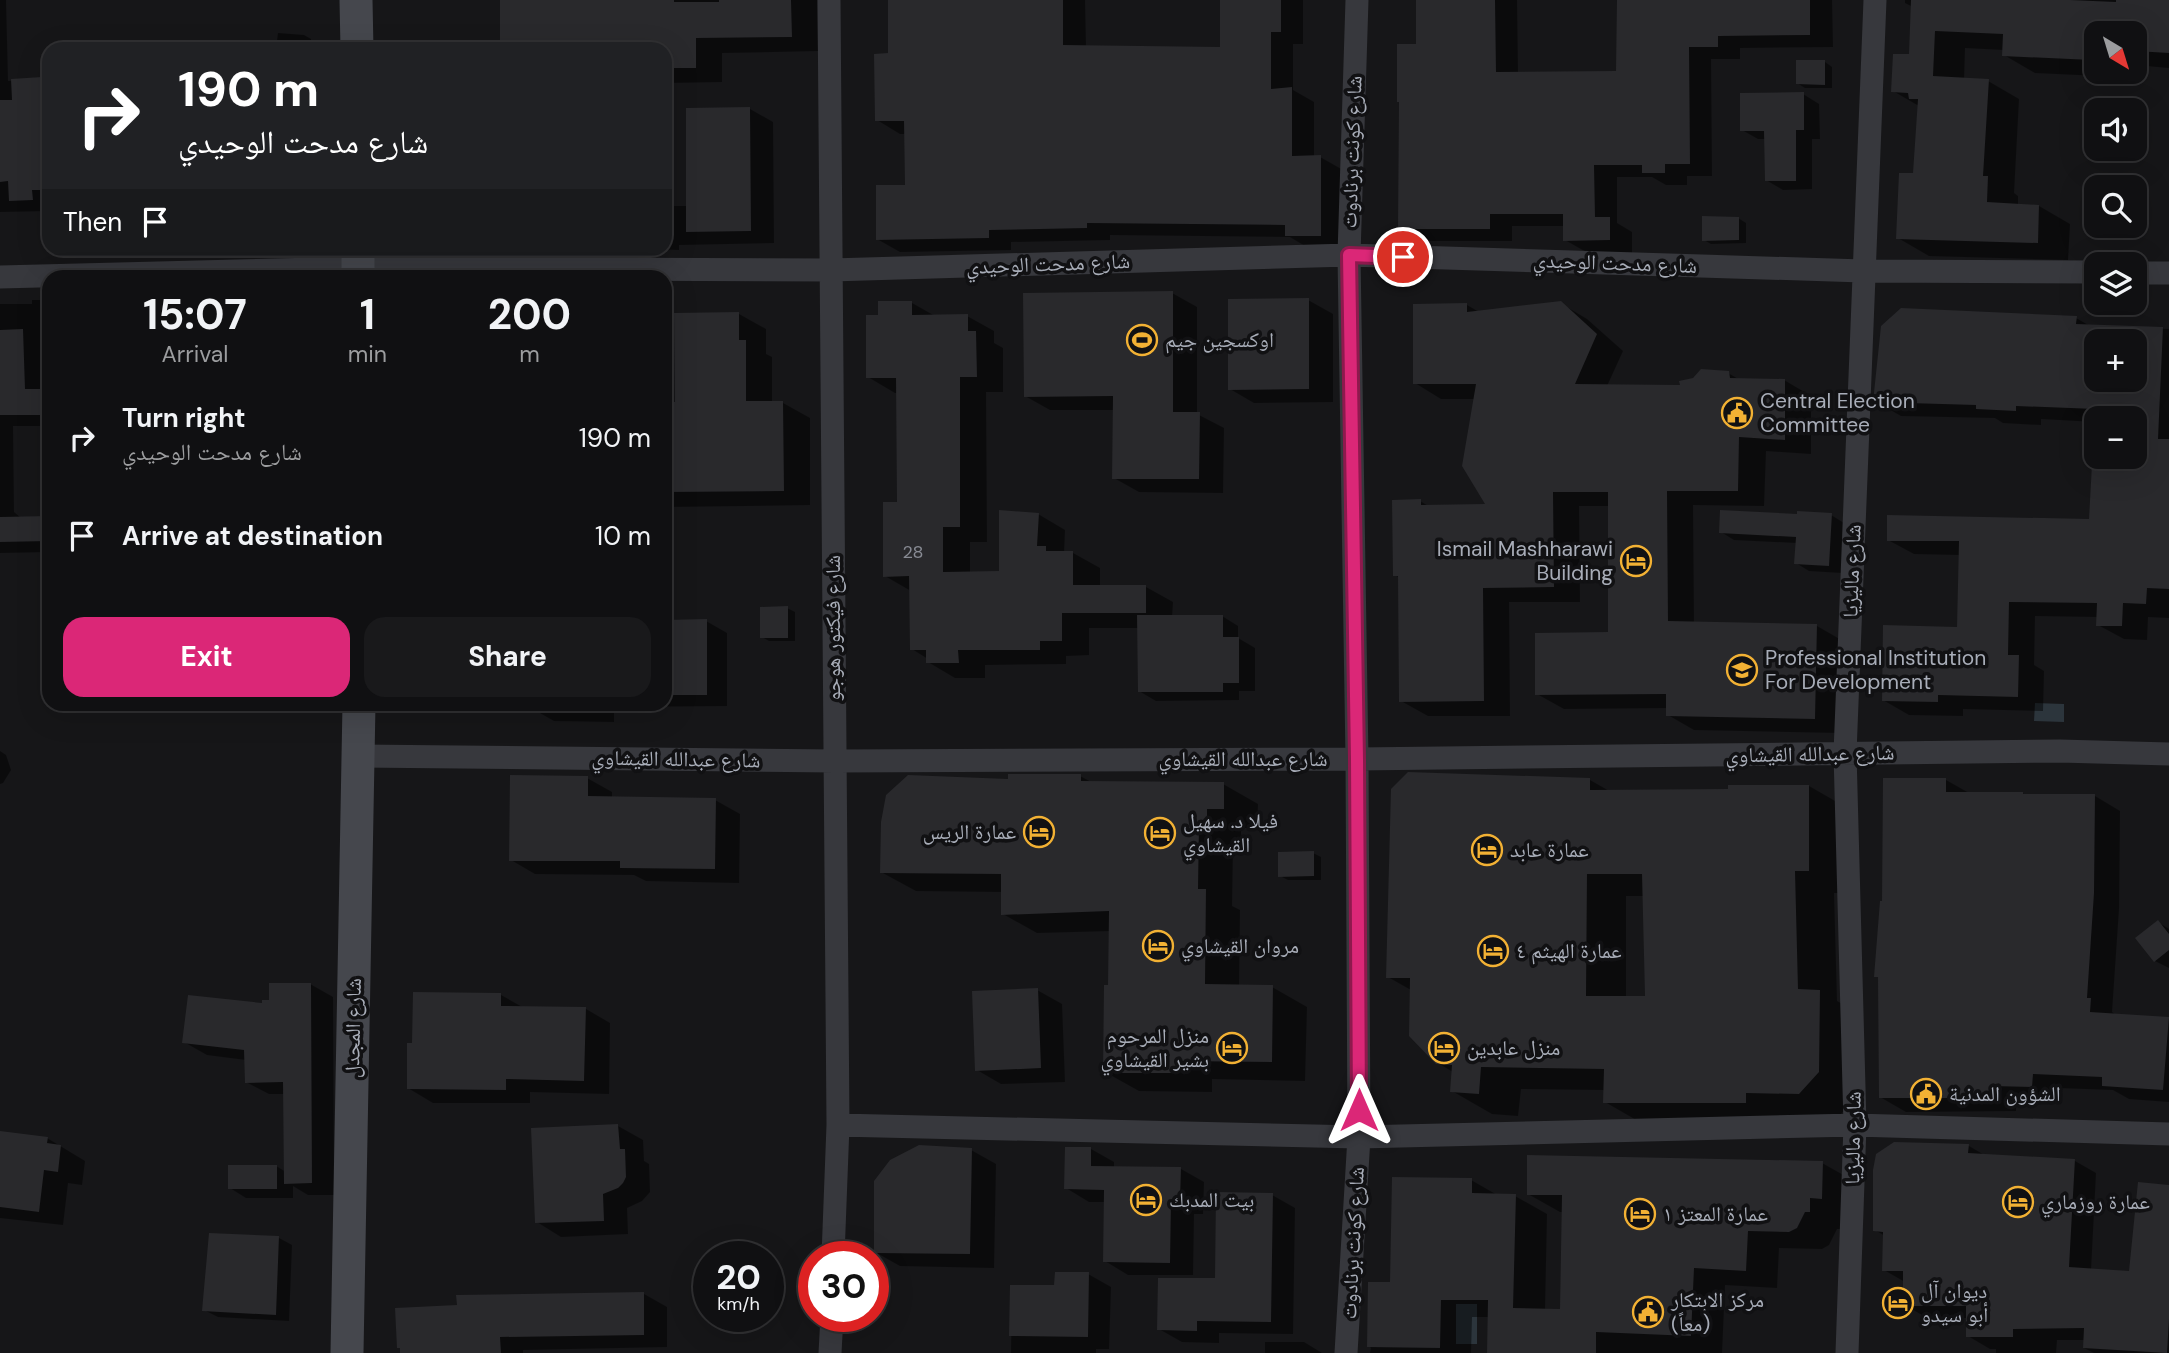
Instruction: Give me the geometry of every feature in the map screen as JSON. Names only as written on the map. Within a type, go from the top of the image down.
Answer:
[{"type":"main road","points":[[356,0],[357,42]]},
{"type":"main road","name":"شارع المجدل","points":[[347,1353],[359,711]]},
{"type":"street","name":"شارع فيكتور هوجو","points":[[829,0],[838,1125],[834,1241]]},
{"type":"street","name":"شارع كونت برنادوت","points":[[1346,1353],[1359,1137],[1357,759],[1349,255],[1357,0]]},
{"type":"street","name":"شارع ماليزيا","points":[[1847,1353],[1855,1125],[1845,753],[1875,0]]},
{"type":"street","name":"شارع مدحت الوحيدي","points":[[193,270],[358,264],[831,270],[1349,255],[1863,271],[2084,272]]},
{"type":"street","points":[[2147,273],[2169,273]]},
{"type":"street","name":"شارع مدحت الوحيدي","points":[[0,277],[42,275]]},
{"type":"street","name":"شارع عبدالله القيشاوي","points":[[359,756],[834,761],[1357,759],[2060,751],[2169,754]]},
{"type":"street","points":[[838,1125],[1359,1137],[1855,1125],[2169,1134]]},
{"type":"street","points":[[830,1353],[831,1332]]},
{"type":"shaded area","points":[[2035,703],[2064,704],[2064,722],[2034,721]]},
{"type":"shaded area","points":[[1456,1304],[1477,1304],[1477,1344],[1456,1344]]},
{"type":"building","points":[[500,0],[791,0],[792,37],[696,38],[696,68],[672,68],[672,42],[500,42]]},
{"type":"building","points":[[888,0],[1063,0],[1063,45],[1220,47],[1220,0],[1281,0],[1281,32],[1271,32],[1271,89],[1292,87],[1292,156],[1321,155],[1321,236],[1285,236],[1285,225],[1087,223],[1087,228],[989,230],[989,238],[876,240],[876,185],[905,185],[904,121],[875,121],[874,54],[888,53]]},
{"type":"building","points":[[1416,0],[1495,0],[1496,72],[1616,71],[1617,0],[1810,0],[1810,35],[1718,36],[1718,47],[1689,47],[1690,164],[1665,164],[1665,173],[1642,173],[1642,165],[1594,165],[1595,217],[1610,217],[1610,240],[1563,241],[1563,214],[1490,214],[1490,229],[1398,229],[1397,44],[1416,44]]},
{"type":"building","points":[[1911,0],[2169,0],[2169,53],[2147,52],[2147,21],[2084,21],[2084,60],[2002,56],[2003,34],[1935,31],[1933,76],[1989,79],[1983,176],[1988,176],[1987,202],[2039,205],[2038,243],[1896,239],[1899,173],[1913,173],[1918,99],[1909,99],[1908,93],[1891,92],[1893,54],[1909,54]]},
{"type":"building","points":[[1796,60],[1825,60],[1825,85],[1796,84]]},
{"type":"building","points":[[42,77],[42,190],[32,190],[33,200],[9,201],[8,181],[0,182],[0,100],[12,100],[11,79]]},
{"type":"building","points":[[1804,92],[1804,130],[1796,130],[1796,181],[1765,181],[1764,131],[1740,131],[1740,93]]},
{"type":"building","points":[[750,107],[751,231],[686,232],[686,108]]},
{"type":"building","points":[[1702,216],[1739,217],[1739,240],[1702,241]]},
{"type":"building","points":[[1173,291],[1173,412],[1200,412],[1199,479],[1112,479],[1113,396],[1024,397],[1023,293]]},
{"type":"building","points":[[1309,298],[1309,389],[1228,390],[1228,299]]},
{"type":"building","points":[[878,301],[912,301],[912,315],[968,314],[968,331],[976,331],[977,377],[960,377],[960,527],[943,527],[943,572],[999,571],[999,510],[1039,513],[1037,546],[1046,546],[1046,551],[1073,551],[1073,585],[1146,585],[1146,613],[1062,613],[1062,641],[1040,641],[1040,650],[958,650],[959,663],[926,663],[926,650],[910,650],[909,576],[883,577],[883,502],[897,502],[896,378],[866,378],[866,315],[878,315]]},
{"type":"building","points":[[1561,301],[1597,334],[1575,384],[1680,385],[1679,381],[1693,378],[1701,369],[1729,371],[1730,378],[1785,379],[1785,440],[1739,437],[1738,491],[1667,491],[1668,621],[1817,624],[1815,719],[1666,716],[1666,694],[1535,695],[1535,633],[1608,632],[1608,492],[1553,492],[1554,587],[1483,588],[1484,701],[1399,702],[1398,576],[1393,576],[1392,500],[1421,499],[1421,505],[1485,504],[1462,466],[1476,384],[1413,384],[1413,304],[1467,303],[1467,312]]},
{"type":"building","points":[[1901,308],[2077,316],[2076,324],[2163,327],[2158,439],[2169,439],[2169,589],[2147,588],[2146,604],[2123,603],[2122,626],[2096,626],[2097,603],[2009,602],[2008,655],[2019,655],[2018,697],[1938,695],[1938,702],[1882,701],[1883,625],[1957,627],[1959,541],[1887,541],[1887,515],[2089,519],[2092,469],[2147,469],[2147,406],[2084,406],[2084,409],[2016,406],[2016,411],[1976,409],[1976,405],[1873,402],[1881,326]]},
{"type":"building","points":[[739,312],[739,340],[746,340],[746,401],[783,401],[784,491],[672,492],[674,313]]},
{"type":"building","points":[[23,329],[25,389],[42,389],[42,415],[0,415],[0,330]]},
{"type":"building","points":[[1720,510],[1832,513],[1829,566],[1794,564],[1796,537],[1719,533]]},
{"type":"building","points":[[42,516],[42,541],[0,542],[0,517]]},
{"type":"building","points":[[788,606],[788,638],[760,638],[760,607]]},
{"type":"building","points":[[1137,615],[1223,615],[1223,637],[1239,637],[1239,683],[1223,683],[1223,692],[1138,692]]},
{"type":"building","points":[[707,619],[707,695],[672,695],[672,620]]},
{"type":"building","points":[[1408,772],[1590,778],[1590,790],[1728,789],[1728,785],[1809,785],[1809,871],[1795,871],[1798,989],[1820,990],[1819,1072],[1799,1094],[1746,1093],[1746,1103],[1603,1103],[1604,1069],[1481,1067],[1479,1094],[1450,1092],[1452,1065],[1436,1064],[1409,1036],[1410,978],[1386,978],[1391,789]],"holes":[[[1587,874],[1642,874],[1645,996],[1586,996]]]},
{"type":"building","points":[[1008,774],[1081,774],[1081,781],[1224,782],[1224,809],[1207,809],[1207,825],[1199,825],[1198,889],[1206,889],[1205,984],[1273,985],[1272,1062],[1178,1061],[1178,1073],[1103,1073],[1104,985],[1108,985],[1109,911],[1001,915],[1001,874],[880,873],[881,822],[886,795],[908,775],[1008,779]]},
{"type":"building","points":[[510,775],[588,776],[588,796],[716,798],[715,869],[620,868],[620,861],[509,861]]},
{"type":"building","points":[[1883,778],[1946,778],[1946,792],[2095,794],[2094,893],[2087,998],[2091,998],[2090,1012],[2169,1017],[2163,1090],[2102,1086],[2102,1077],[2033,1074],[2032,1087],[1991,1086],[1991,1098],[1879,1098],[1878,977],[1874,977],[1882,901]]},
{"type":"building","points":[[1314,851],[1314,876],[1278,877],[1278,852]]},
{"type":"building","points":[[2158,920],[2169,934],[2169,950],[2154,962],[2135,938]]},
{"type":"building","points":[[269,983],[311,983],[312,1183],[284,1184],[283,1082],[245,1083],[244,1050],[182,1043],[188,995],[262,1003],[262,1000],[269,1000]]},
{"type":"building","points":[[1038,988],[1041,1068],[975,1071],[972,991]]},
{"type":"building","points":[[413,992],[501,993],[501,1006],[586,1007],[584,1081],[506,1079],[506,1090],[407,1089],[407,1043],[412,1043]]},
{"type":"building","points":[[618,1124],[620,1149],[625,1149],[626,1177],[618,1188],[603,1194],[604,1221],[535,1223],[531,1128]]},
{"type":"building","points":[[0,1131],[48,1137],[47,1143],[61,1145],[58,1172],[44,1170],[39,1212],[0,1207]]},
{"type":"building","points":[[1894,1142],[1969,1144],[1968,1153],[2075,1159],[2069,1267],[2129,1271],[2138,1182],[2169,1185],[2167,1353],[2083,1348],[2084,1328],[2013,1329],[2013,1337],[1966,1337],[1966,1306],[1903,1306],[1903,1271],[1882,1271],[1883,1232],[1873,1231],[1873,1170],[1876,1154]]},
{"type":"building","points":[[919,1145],[972,1148],[970,1254],[889,1253],[889,1241],[874,1241],[874,1181],[890,1160]]},
{"type":"building","points":[[1065,1147],[1091,1147],[1091,1166],[1181,1167],[1180,1201],[1171,1201],[1170,1263],[1103,1262],[1104,1190],[1064,1189]]},
{"type":"building","points":[[1527,1155],[1823,1161],[1822,1199],[1810,1198],[1810,1212],[1805,1212],[1797,1228],[1789,1232],[1748,1231],[1746,1271],[1694,1268],[1691,1336],[1596,1332],[1596,1353],[1487,1353],[1488,1300],[1441,1300],[1440,1348],[1367,1347],[1368,1282],[1390,1282],[1392,1177],[1472,1178],[1472,1193],[1516,1194],[1513,1308],[1560,1309],[1562,1195],[1527,1195]]},
{"type":"building","points":[[228,1165],[277,1165],[277,1189],[228,1189]]},
{"type":"building","points":[[1216,1192],[1273,1193],[1271,1322],[1197,1321],[1197,1331],[1157,1330],[1158,1278],[1215,1278]]},
{"type":"building","points":[[209,1233],[279,1236],[276,1315],[202,1311]]},
{"type":"building","points":[[1055,1272],[1089,1272],[1088,1337],[1009,1336],[1010,1285],[1054,1285]]},
{"type":"building","points":[[644,1292],[644,1335],[500,1337],[501,1353],[400,1353],[400,1348],[397,1348],[395,1308],[457,1305],[456,1295]]},
{"type":"place","name":"اوكسجين جيم","points":[[1142,340]]},
{"type":"place","name":"Central Election Committee","points":[[1737,413]]},
{"type":"place","name":"Ismail Mashharawi Building","points":[[1636,561]]},
{"type":"place","name":"Professional Institution For Development","points":[[1742,670]]},
{"type":"place","name":"عمارة الريس","points":[[1039,832]]},
{"type":"place","name":"فيلا د. سهيل القيشاوي","points":[[1160,833]]},
{"type":"place","name":"عمارة عابد","points":[[1487,850]]},
{"type":"place","name":"مروان القيشاوي","points":[[1158,946]]},
{"type":"place","name":"عمارة الهيثم ٤","points":[[1493,951]]},
{"type":"place","name":"منزل المرحوم بشير القيشاوي","points":[[1232,1048]]},
{"type":"place","name":"منزل عابدين","points":[[1444,1048]]},
{"type":"place","name":"الشؤون المدنية","points":[[1926,1094]]},
{"type":"place","name":"بيت المدبك","points":[[1146,1200]]},
{"type":"place","name":"عمارة روزماري","points":[[2018,1202]]},
{"type":"place","name":"عمارة المعتز ١","points":[[1640,1214]]},
{"type":"place","name":"ديوان آل أبو سيدو","points":[[1898,1303]]},
{"type":"place","name":"مركز الابتكار (معاً)","points":[[1648,1312]]},
{"type":"route","points":[[1359,1110],[1357,759],[1349,255],[1403,257]]}]
